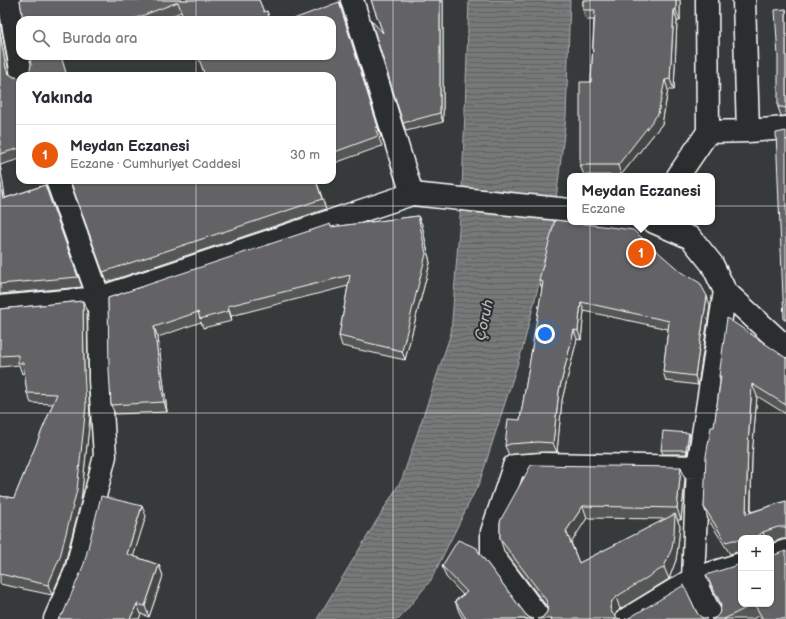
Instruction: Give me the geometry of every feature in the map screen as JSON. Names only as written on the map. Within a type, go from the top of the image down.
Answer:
[{"type":"street","points":[[9,0],[16,41]]},
{"type":"street","points":[[352,0],[412,194]]},
{"type":"street","points":[[680,173],[708,132],[707,0]]},
{"type":"street","points":[[744,0],[748,131]]},
{"type":"street","points":[[19,60],[21,72]]},
{"type":"street","points":[[708,132],[786,128]]},
{"type":"street","points":[[55,619],[76,571],[105,456],[100,380],[99,298],[58,184]]},
{"type":"street","points":[[0,307],[99,298],[412,194],[567,209]]},
{"type":"street","points":[[661,225],[691,238],[712,264],[725,291],[783,342]]},
{"type":"street","points":[[714,619],[693,579],[698,467],[725,291]]},
{"type":"street","points":[[540,619],[492,555],[492,532],[514,466],[542,464],[698,467]]},
{"type":"street","points":[[774,555],[786,551]]},
{"type":"street","points":[[626,619],[693,579],[738,565]]},
{"type":"water","name":"Çoruh","points":[[469,0],[570,0],[566,118],[552,232],[523,347],[480,481],[431,580],[399,619],[317,619],[402,479],[451,333],[462,190]]},
{"type":"building","points":[[20,0],[259,0],[264,12],[267,11],[269,16],[183,16],[178,2],[141,16],[22,16]]},
{"type":"building","points":[[371,0],[440,0],[440,113],[403,123],[371,20],[383,33]]},
{"type":"building","points":[[583,0],[676,0],[676,10],[674,10],[670,79],[665,80],[658,114],[618,165],[580,165],[580,82],[591,82],[595,10],[583,10]]},
{"type":"building","points":[[339,2],[378,127],[375,127],[378,136],[336,152],[336,72],[204,72],[199,60],[336,60],[336,16],[302,16]]},
{"type":"building","points":[[786,9],[786,108],[778,107],[778,57],[775,10]]},
{"type":"building","points":[[0,33],[6,68],[8,73],[16,77],[16,149],[0,154]]},
{"type":"building","points":[[30,60],[62,60],[66,72],[28,72],[31,64]]},
{"type":"building","points":[[786,131],[786,320],[784,320],[776,133]]},
{"type":"building","points":[[0,179],[3,199],[45,185],[78,277],[0,284]]},
{"type":"building","points":[[71,184],[317,184],[322,199],[103,272]]},
{"type":"building","points":[[418,216],[426,254],[402,351],[339,336],[350,275],[228,306],[229,311],[200,319],[198,312],[154,327],[164,402],[111,405],[108,298],[330,224],[331,227]]},
{"type":"building","points":[[555,220],[567,222],[567,225],[594,225],[633,230],[681,272],[700,283],[707,296],[695,376],[663,372],[669,321],[581,302],[578,331],[574,330],[559,391],[553,443],[538,442],[510,444],[505,446],[508,419],[520,420],[543,282],[539,280]]},
{"type":"building","points":[[83,301],[86,406],[77,490],[60,557],[48,585],[0,574],[0,496],[14,498],[57,394],[27,393],[23,363],[18,363],[18,355],[0,356],[0,309]]},
{"type":"building","points":[[727,318],[786,358],[786,405],[752,384],[746,514],[786,501],[786,528],[778,527],[763,532],[760,535],[738,535],[738,540],[726,542],[704,507],[706,456],[711,427],[714,427],[721,376],[719,376]]},
{"type":"building","points":[[663,431],[689,433],[686,450],[661,450]]},
{"type":"building","points":[[531,465],[681,467],[677,508],[583,506],[566,531],[579,563],[675,514],[672,548],[664,567],[612,601],[610,608],[612,613],[617,618],[621,619],[538,619],[543,617],[547,612],[548,606],[546,600],[500,539],[501,519]]},
{"type":"building","points":[[101,496],[142,506],[127,554],[159,565],[145,606],[137,604],[130,619],[58,619],[63,614],[84,564]]},
{"type":"building","points":[[458,540],[477,548],[526,615],[534,619],[466,619],[455,601],[467,592],[442,566]]},
{"type":"building","points":[[786,551],[786,619],[763,619],[756,607],[774,607],[774,555]]},
{"type":"building","points":[[738,565],[738,607],[748,607],[724,619],[711,619],[715,618],[719,614],[721,607],[720,602],[706,575]]},
{"type":"building","points":[[684,585],[697,613],[701,617],[707,619],[625,619],[629,618]]},
{"type":"place","name":"Meydan Eczanesi","points":[[641,253]]}]
